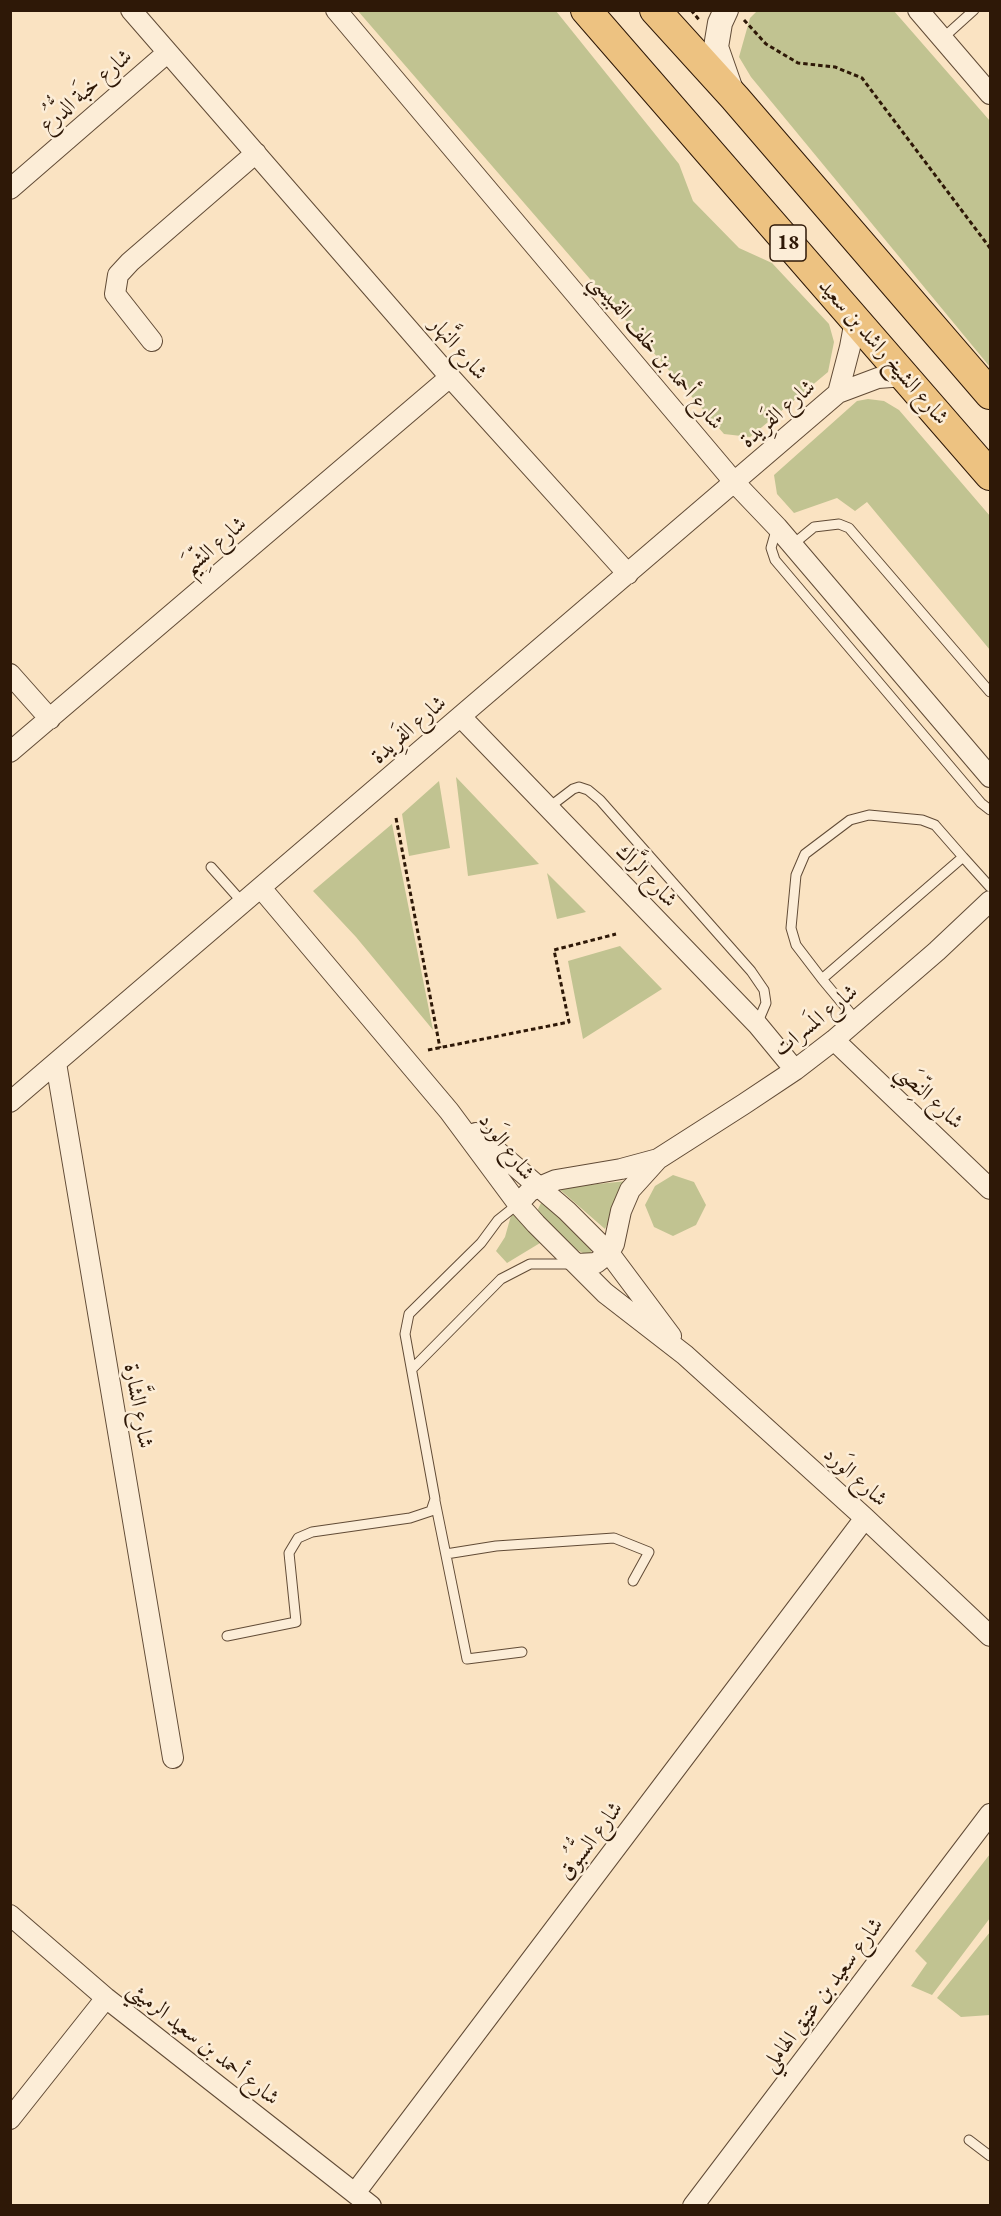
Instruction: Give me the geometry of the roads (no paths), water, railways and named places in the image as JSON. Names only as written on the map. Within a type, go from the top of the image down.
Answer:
[{"type":"main road","name":"شارع الشيخ راشد بن سعيد","points":[[586,10],[990,475]]},
{"type":"main road","name":"18","points":[[655,10],[735,98],[990,394]]},
{"type":"street","name":"شارع النَّهار","points":[[131,10],[450,377],[628,574]]},
{"type":"street","name":"شارع أحمد بن خلف القبيسي","points":[[336,10],[735,483],[777,527],[990,777]]},
{"type":"street","points":[[918,10],[990,94]]},
{"type":"street","points":[[732,12],[720,23],[716,47],[735,98]]},
{"type":"street","name":"شارع خبَة الدُّرُع","points":[[10,189],[167,53]]},
{"type":"street","points":[[152,341],[115,294],[118,275],[256,153]]},
{"type":"street","name":"شارع الفَرِيدة","points":[[838,393],[855,320]]},
{"type":"street","name":"شارع الفَرِيدة","points":[[10,1102],[838,393],[878,378],[904,376]]},
{"type":"street","name":"شارع الشِّيَم","points":[[10,752],[450,377]]},
{"type":"street","points":[[10,674],[50,719]]},
{"type":"street","name":"شارع الرَّاك","points":[[460,717],[757,1024],[795,1070]]},
{"type":"street","name":"شارع الوَرد","points":[[261,888],[449,1111],[518,1204],[605,1293],[685,1355],[865,1518],[990,1636]]},
{"type":"street","name":"شارع المَسرات","points":[[609,1253],[614,1244],[621,1211],[630,1190],[658,1159],[795,1070],[834,1040],[990,902]]},
{"type":"street","name":"شارع النِّصَي","points":[[834,1040],[990,1189]]},
{"type":"street","name":"شارع الشَّارة","points":[[56,1063],[173,1758]]},
{"type":"street","name":"شارع الوَرد","points":[[449,1111],[539,1187],[609,1253],[685,1355]]},
{"type":"street","name":"شارع المَسرات","points":[[518,1204],[530,1191],[556,1180],[621,1169],[658,1159]]},
{"type":"street","points":[[577,1264],[597,1263],[609,1253]]},
{"type":"street","name":"شارع السُّبُوق","points":[[363,2199],[865,1518]]},
{"type":"street","name":"شارع سعيد بن عتيق الهاملي","points":[[693,2205],[990,1814]]},
{"type":"street","name":"شارع أحمد بن سعيد الرميثي","points":[[10,1915],[106,1998],[363,2199]]},
{"type":"street","points":[[10,2119],[106,1998]]},
{"type":"lane","points":[[943,38],[974,10]]},
{"type":"lane","points":[[791,546],[814,528],[839,524],[849,528],[990,692]]},
{"type":"lane","points":[[777,527],[771,548],[775,560],[981,803],[990,810]]},
{"type":"lane","points":[[548,808],[579,787],[588,790],[600,800],[752,971],[764,990],[766,1004],[757,1024]]},
{"type":"lane","points":[[857,1021],[796,945],[791,928],[796,874],[805,854],[850,820],[869,815],[922,820],[935,825],[990,887]]},
{"type":"lane","points":[[822,979],[963,857]]},
{"type":"lane","points":[[211,867],[243,903]]},
{"type":"lane","points":[[518,1204],[498,1220],[481,1243],[410,1314],[405,1334],[467,1659],[522,1652]]},
{"type":"lane","points":[[412,1369],[501,1279],[530,1264],[577,1264]]},
{"type":"lane","points":[[227,1636],[296,1622],[289,1553],[297,1538],[312,1532],[410,1518],[431,1511],[435,1499]]},
{"type":"lane","points":[[446,1554],[496,1546],[614,1538],[649,1552],[633,1581]]},
{"type":"lane","points":[[969,2140],[990,2156]]}]
